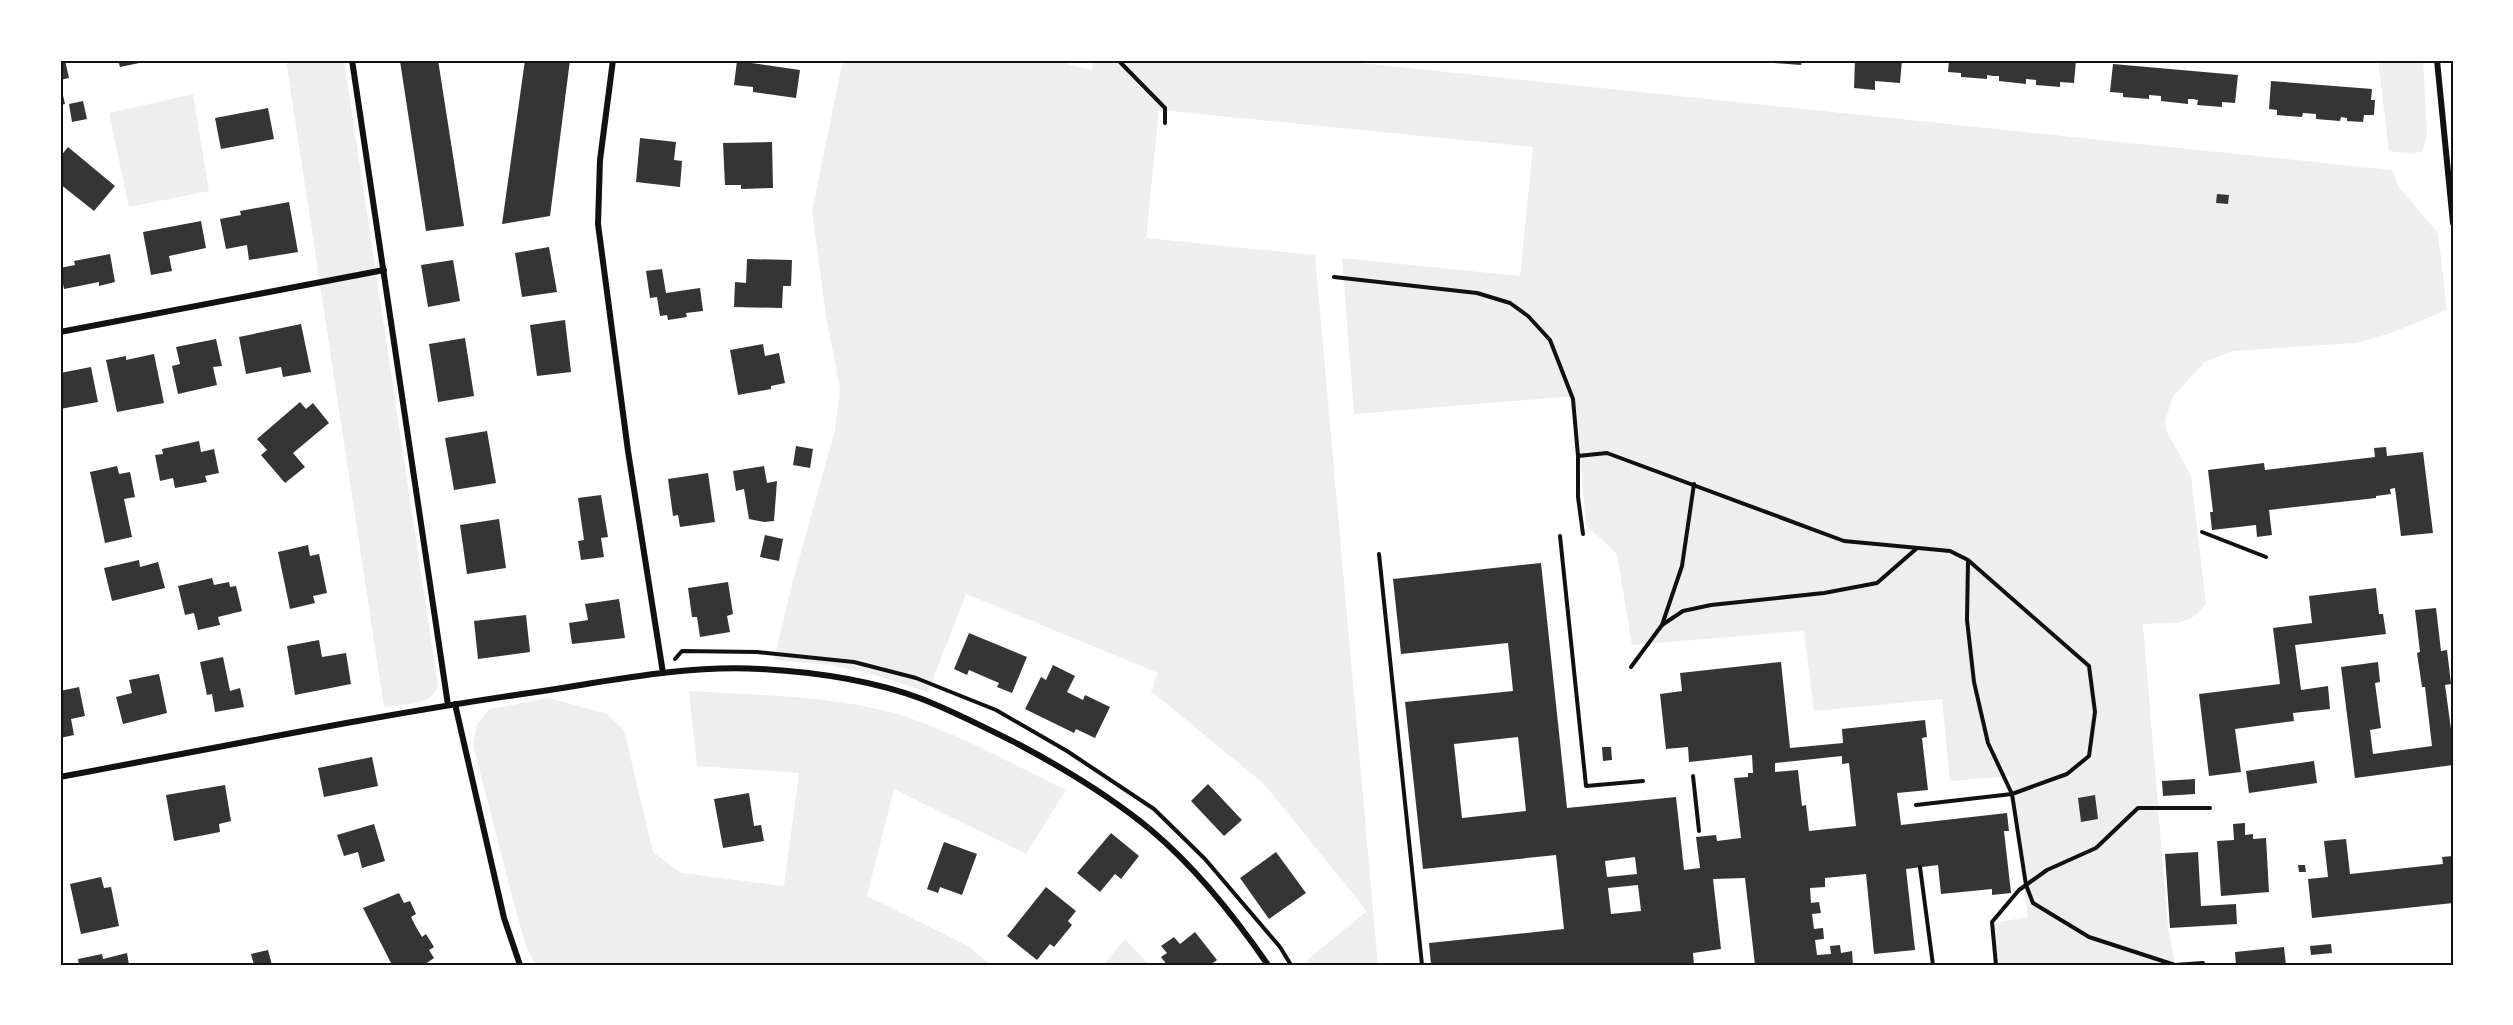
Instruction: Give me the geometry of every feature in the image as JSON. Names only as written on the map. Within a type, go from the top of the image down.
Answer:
[{"type":"street","points":[[352,60],[451,704],[504,918],[520,965]]},
{"type":"street","points":[[613,60],[600,160],[597,224],[628,451],[663,673]]},
{"type":"street","points":[[2438,60],[2453,223]]},
{"type":"street","points":[[60,332],[384,270]]},
{"type":"street","points":[[60,777],[451,704],[663,673],[712,669],[759,669],[816,675],[874,685],[920,698],[965,717],[1041,756],[1099,790],[1152,831],[1188,865],[1219,900],[1268,965]]},
{"type":"path","points":[[1118,60],[1166,108],[1165,123]]},
{"type":"path","points":[[1335,277],[1477,293],[1510,303],[1528,316],[1550,340],[1573,399],[1578,456],[1578,497],[1583,534]]},
{"type":"path","points":[[1578,456],[1608,453],[1844,541],[1950,551],[1968,560],[2088,666],[2095,712],[2089,756],[2067,774],[2012,794],[1916,805]]},
{"type":"path","points":[[1630,667],[1662,625],[1682,566],[1694,484]]},
{"type":"path","points":[[2202,532],[2266,557]]},
{"type":"path","points":[[1560,536],[1586,786],[1643,781]]},
{"type":"path","points":[[1662,625],[1683,611],[1711,605],[1824,593],[1877,583],[1916,548]]},
{"type":"path","points":[[1379,554],[1422,965]]},
{"type":"path","points":[[1968,560],[1967,620],[1974,682],[1988,742],[2012,794],[2026,885],[2033,903],[2089,937],[2175,965],[2203,963]]},
{"type":"path","points":[[1694,776],[1699,831]]},
{"type":"path","points":[[1996,965],[1992,922],[2019,890],[2047,870],[2096,848],[2138,808],[2210,808]]},
{"type":"path","points":[[1920,867],[1933,965]]},
{"type":"shaded area","points":[[286,60],[344,60],[438,686],[430,697],[416,703],[384,707]]},
{"type":"shaded area","points":[[843,60],[1069,60],[1069,65],[1092,70],[1093,60],[1331,60],[2392,170],[2399,187],[2438,233],[2447,310],[2394,332],[2356,343],[2233,351],[2205,362],[2173,396],[2165,421],[2167,432],[2191,476],[2206,604],[2199,612],[2185,621],[2143,624],[2168,927],[2175,965],[1998,965],[1994,923],[2028,917],[2013,788],[2010,776],[1950,781],[1942,699],[1814,711],[1804,631],[1632,645],[1617,554],[1586,525],[1575,396],[1354,414],[1342,258],[1520,276],[1533,147],[1159,110],[1146,238],[1315,255],[1378,965],[1309,965],[1307,960],[1367,911],[1264,784],[1151,691],[1158,673],[966,594],[928,692],[875,675],[830,665],[774,660],[791,588],[835,430],[840,388],[826,316],[812,211]]},
{"type":"shaded area","points":[[2378,60],[2423,60],[2427,136],[2422,151],[2413,154],[2389,151]]},
{"type":"shaded area","points":[[193,94],[209,191],[129,207],[109,113]]},
{"type":"shaded area","points":[[689,691],[815,699],[890,712],[913,719],[980,747],[1066,790],[1026,854],[894,789],[867,896],[968,946],[991,965],[536,965],[526,946],[473,745],[477,725],[490,709],[549,698],[607,714],[624,730],[653,852],[681,873],[784,886],[799,773],[697,766]]},
{"type":"shaded area","points":[[1125,939],[1149,965],[1103,965]]},
{"type":"building","points":[[60,60],[65,60],[69,78],[60,80]]},
{"type":"building","points":[[118,60],[149,60],[149,61],[120,67]]},
{"type":"building","points":[[438,60],[464,226],[426,231],[400,61]]},
{"type":"building","points":[[525,60],[570,60],[550,216],[502,224]]},
{"type":"building","points":[[1775,60],[1802,60],[1801,65],[1774,63]]},
{"type":"building","points":[[1855,60],[1902,60],[1900,83],[1875,81],[1875,90],[1854,88]]},
{"type":"building","points":[[1949,60],[2076,60],[2074,83],[2060,82],[2060,87],[2036,85],[2036,80],[2026,79],[2026,84],[1999,81],[1999,76],[1987,75],[1987,79],[1961,77],[1961,73],[1948,72]]},
{"type":"building","points":[[737,61],[800,70],[796,98],[753,92],[753,87],[734,85]]},
{"type":"building","points":[[2113,64],[2238,75],[2235,103],[2222,102],[2222,107],[2197,105],[2198,100],[2193,99],[2188,99],[2188,104],[2161,101],[2161,96],[2149,95],[2149,99],[2123,97],[2123,93],[2110,92]]},
{"type":"building","points":[[2271,81],[2372,89],[2371,100],[2375,100],[2374,115],[2364,115],[2363,122],[2347,121],[2347,118],[2341,117],[2340,121],[2316,119],[2316,114],[2303,113],[2302,117],[2277,115],[2277,110],[2269,109]]},
{"type":"building","points":[[60,83],[65,104],[60,105]]},
{"type":"building","points":[[83,101],[87,119],[72,122],[69,104]]},
{"type":"building","points":[[268,108],[274,139],[221,149],[215,118]]},
{"type":"building","points":[[640,138],[676,142],[674,160],[682,161],[680,187],[636,182]]},
{"type":"building","points":[[772,142],[773,188],[741,189],[741,185],[725,185],[723,143]]},
{"type":"building","points":[[68,147],[115,186],[94,211],[60,184],[60,157]]},
{"type":"building","points":[[2217,194],[2229,195],[2228,204],[2216,203]]},
{"type":"building","points":[[289,202],[298,252],[249,260],[247,245],[226,249],[220,219],[241,215],[240,211]]},
{"type":"building","points":[[201,221],[206,248],[169,256],[172,271],[151,275],[143,232]]},
{"type":"building","points":[[549,247],[557,292],[522,297],[515,253]]},
{"type":"building","points":[[110,254],[115,282],[99,286],[99,282],[64,289],[60,268],[75,265],[74,261]]},
{"type":"building","points":[[747,259],[792,260],[791,286],[783,286],[782,308],[734,307],[735,282],[746,283]]},
{"type":"building","points":[[453,260],[460,301],[428,307],[421,265]]},
{"type":"building","points":[[662,269],[666,293],[700,288],[703,311],[686,313],[687,317],[668,320],[667,315],[660,316],[657,297],[650,298],[646,271]]},
{"type":"building","points":[[565,320],[571,372],[537,376],[530,325]]},
{"type":"building","points":[[301,324],[311,372],[283,377],[281,367],[246,374],[239,337]]},
{"type":"building","points":[[465,338],[474,396],[438,402],[429,344]]},
{"type":"building","points":[[216,339],[222,366],[213,367],[217,385],[178,394],[172,366],[180,364],[176,347]]},
{"type":"building","points":[[763,344],[765,356],[779,353],[785,383],[771,386],[771,389],[738,395],[730,350]]},
{"type":"building","points":[[154,354],[164,403],[117,412],[106,360],[126,356],[126,360]]},
{"type":"building","points":[[91,367],[98,402],[60,409],[60,373]]},
{"type":"building","points":[[300,402],[306,409],[313,403],[329,423],[293,453],[305,467],[285,483],[261,455],[267,450],[257,439]]},
{"type":"building","points":[[487,431],[496,483],[454,490],[445,438]]},
{"type":"building","points":[[199,441],[201,452],[214,449],[219,473],[205,476],[207,482],[175,488],[173,478],[160,481],[155,455],[163,454],[162,449]]},
{"type":"building","points":[[796,446],[813,449],[810,468],[793,465]]},
{"type":"building","points":[[2386,447],[2387,456],[2423,452],[2433,533],[2401,536],[2395,488],[2390,489],[2391,494],[2376,496],[2376,498],[2269,510],[2272,535],[2257,537],[2256,525],[2212,530],[2210,512],[2213,512],[2208,470],[2264,463],[2265,470],[2375,457],[2374,448]]},
{"type":"building","points":[[117,466],[119,474],[130,472],[135,497],[124,499],[132,537],[105,543],[90,472]]},
{"type":"building","points":[[764,466],[767,483],[777,481],[774,521],[764,522],[749,519],[744,489],[736,491],[733,471]]},
{"type":"building","points":[[708,473],[715,522],[680,527],[678,515],[673,516],[668,479]]},
{"type":"building","points":[[601,495],[608,537],[601,538],[604,557],[581,560],[578,541],[584,540],[578,498]]},
{"type":"building","points":[[499,519],[506,568],[467,574],[460,525]]},
{"type":"building","points":[[765,535],[783,539],[779,561],[760,557]]},
{"type":"building","points":[[308,545],[310,556],[319,554],[327,593],[313,596],[315,603],[290,609],[278,552]]},
{"type":"building","points":[[139,560],[140,567],[158,562],[165,588],[112,601],[104,568]]},
{"type":"building","points":[[1541,563],[1567,808],[1676,797],[1684,870],[1700,868],[1696,837],[1716,835],[1717,841],[1741,838],[1734,778],[1748,777],[1748,773],[1753,773],[1752,755],[1689,762],[1688,747],[1666,749],[1660,694],[1682,691],[1680,673],[1781,662],[1790,748],[1843,743],[1842,729],[1925,720],[1927,737],[1922,738],[1928,790],[1897,793],[1901,825],[2007,813],[2009,831],[2004,831],[2011,893],[1992,895],[1992,889],[1941,894],[1938,865],[1906,869],[1915,950],[1874,954],[1866,874],[1825,878],[1825,887],[1810,888],[1811,903],[1819,902],[1821,913],[1812,914],[1814,929],[1823,928],[1824,939],[1815,940],[1817,955],[1831,954],[1830,946],[1840,945],[1841,953],[1852,951],[1853,965],[1755,965],[1745,878],[1713,879],[1721,949],[1693,953],[1694,965],[1431,965],[1429,943],[1564,929],[1556,855],[1423,869],[1405,702],[1513,691],[1508,643],[1401,654],[1393,579]],"holes":[[[1518,737],[1526,811],[1462,818],[1454,744]],[[1842,756],[1842,764],[1849,763],[1856,826],[1809,831],[1806,805],[1802,806],[1798,770],[1775,772],[1775,763]],[[1635,857],[1637,874],[1607,877],[1605,861]],[[1638,885],[1641,911],[1611,914],[1608,888]]]},
{"type":"building","points":[[212,578],[214,585],[229,582],[230,587],[236,586],[242,611],[218,617],[220,625],[198,630],[194,613],[185,615],[178,586]]},
{"type":"building","points":[[728,582],[733,614],[727,616],[730,632],[700,637],[697,617],[692,617],[688,588]]},
{"type":"building","points":[[2376,588],[2379,614],[2383,614],[2386,634],[2295,645],[2301,690],[2328,686],[2330,709],[2293,713],[2294,721],[2235,729],[2241,772],[2209,776],[2199,694],[2280,684],[2273,628],[2312,623],[2309,596]]},
{"type":"building","points":[[619,599],[625,638],[572,644],[569,623],[588,620],[585,604]]},
{"type":"building","points":[[2436,608],[2441,651],[2447,650],[2451,684],[2445,685],[2453,744],[2453,765],[2355,778],[2341,667],[2378,662],[2380,682],[2375,683],[2381,728],[2370,730],[2373,754],[2432,746],[2425,687],[2422,687],[2417,653],[2420,652],[2415,610]]},
{"type":"building","points":[[526,615],[530,652],[478,659],[474,621]]},
{"type":"building","points":[[969,633],[1027,657],[1012,693],[997,687],[999,683],[969,670],[967,675],[954,669]]},
{"type":"building","points":[[319,640],[322,657],[346,653],[351,684],[295,695],[287,646]]},
{"type":"building","points":[[223,657],[230,691],[240,688],[244,707],[215,712],[212,694],[207,695],[200,662]]},
{"type":"building","points":[[1053,665],[1075,676],[1067,692],[1083,700],[1085,695],[1110,707],[1095,738],[1076,729],[1074,733],[1025,709],[1041,677],[1046,680]]},
{"type":"building","points":[[159,674],[167,713],[123,724],[116,697],[132,693],[129,680]]},
{"type":"building","points":[[79,687],[85,716],[71,719],[74,735],[60,738],[60,691]]},
{"type":"building","points":[[1602,747],[1611,747],[1612,760],[1603,761]]},
{"type":"building","points":[[372,757],[378,786],[324,797],[318,768]]},
{"type":"building","points":[[2314,761],[2317,783],[2249,793],[2246,771]]},
{"type":"building","points":[[2195,779],[2195,794],[2163,796],[2162,781]]},
{"type":"building","points":[[1208,784],[1242,820],[1224,836],[1191,801]]},
{"type":"building","points":[[225,785],[231,821],[219,824],[220,832],[174,841],[166,795]]},
{"type":"building","points":[[749,793],[754,826],[761,825],[764,841],[723,848],[714,799]]},
{"type":"building","points":[[2095,795],[2098,819],[2081,822],[2078,798]]},
{"type":"building","points":[[2245,823],[2245,835],[2253,834],[2253,839],[2266,838],[2269,892],[2221,896],[2217,841],[2234,840],[2233,824]]},
{"type":"building","points":[[374,824],[385,861],[362,868],[358,852],[344,856],[337,835]]},
{"type":"building","points":[[1111,833],[1139,856],[1121,879],[1115,874],[1100,892],[1077,873]]},
{"type":"building","points":[[2346,839],[2350,874],[2443,864],[2442,857],[2453,856],[2453,903],[2312,918],[2308,879],[2328,877],[2324,841]]},
{"type":"building","points":[[944,842],[977,854],[962,895],[940,887],[938,893],[927,889]]},
{"type":"building","points":[[1276,852],[1306,893],[1269,919],[1240,878]]},
{"type":"building","points":[[2198,852],[2201,906],[2236,904],[2237,924],[2170,928],[2165,854]]},
{"type":"building","points":[[2298,865],[2305,865],[2306,872],[2299,872]]},
{"type":"building","points":[[101,877],[104,888],[111,887],[119,926],[81,934],[70,884]]},
{"type":"building","points":[[1046,887],[1076,911],[1068,921],[1072,925],[1054,947],[1050,944],[1037,960],[1007,936]]},
{"type":"building","points":[[399,893],[404,903],[410,901],[416,914],[411,917],[415,925],[422,937],[426,934],[434,947],[429,950],[434,958],[424,965],[392,965],[363,908]]},
{"type":"building","points":[[1195,932],[1217,960],[1210,965],[1167,965],[1161,957],[1167,953],[1161,946],[1174,937],[1180,944]]},
{"type":"building","points":[[2331,944],[2332,953],[2311,955],[2310,946]]},
{"type":"building","points":[[2284,947],[2286,965],[2236,965],[2235,952]]},
{"type":"building","points":[[268,950],[272,965],[254,965],[251,954]]},
{"type":"building","points":[[127,953],[129,965],[79,965],[78,959],[102,954],[103,959]]}]
